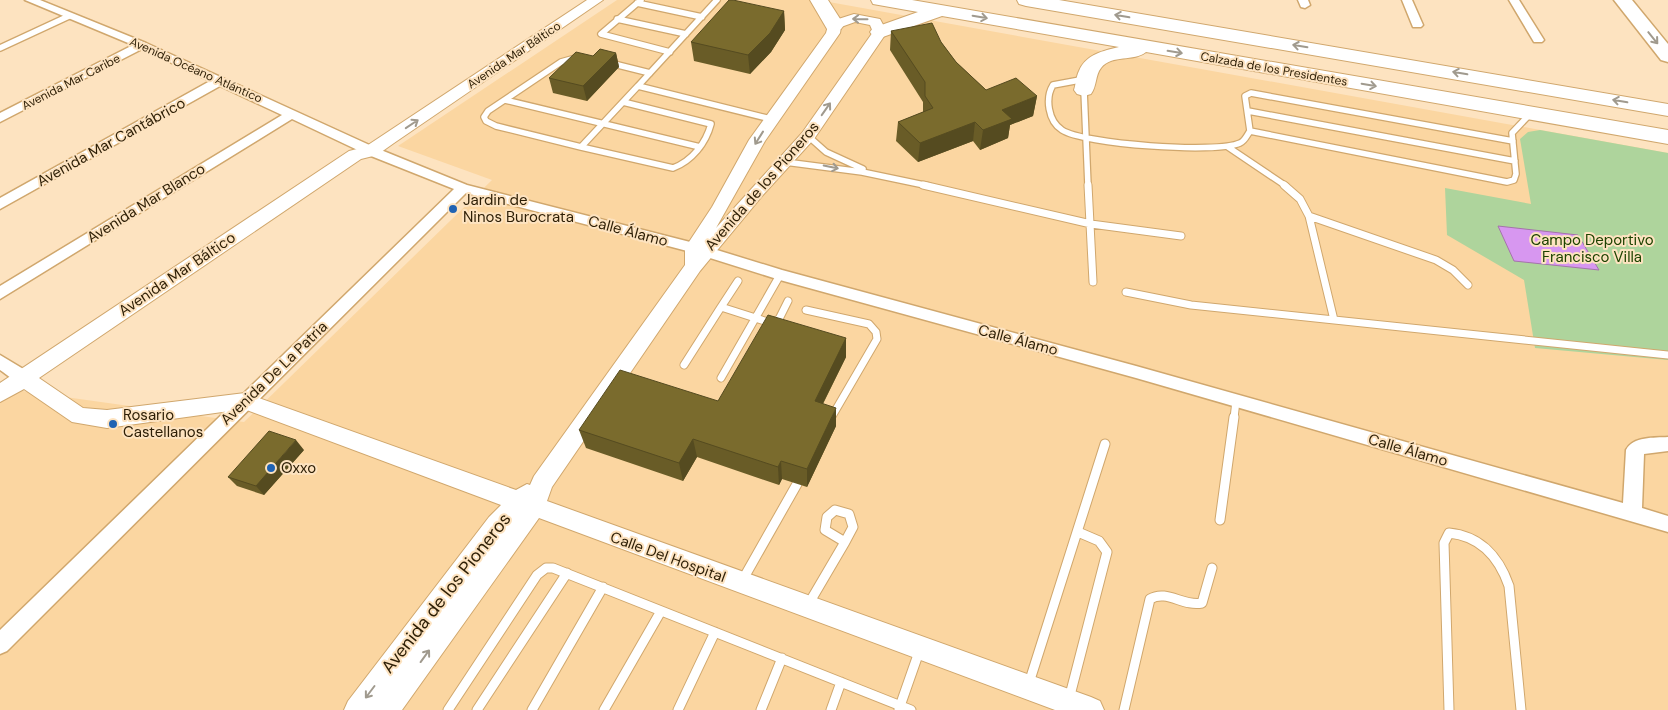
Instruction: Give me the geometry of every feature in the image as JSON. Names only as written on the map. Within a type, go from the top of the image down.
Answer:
[{"type":"highway","points":[[819,0],[834,25]]},
{"type":"highway","name":"Calzada de los Presidentes","points":[[880,0],[1668,137]]},
{"type":"highway","name":"Calzada de los Presidentes","points":[[1026,0],[1668,110]]},
{"type":"highway","points":[[880,32],[918,17],[944,10]]},
{"type":"highway","points":[[1046,29],[1076,55],[1082,85]]},
{"type":"highway","points":[[1082,85],[1094,64],[1112,55],[1150,48]]},
{"type":"main road","points":[[1623,0],[1668,56]]},
{"type":"street","name":"Avenida Océano Atlántico","points":[[30,0],[142,45],[221,80],[362,150]]},
{"type":"street","name":"Avenida Mar Báltico","points":[[0,394],[362,150],[578,0]]},
{"type":"street","name":"Avenida Mar Báltico","points":[[362,150],[596,0]]},
{"type":"street","points":[[1406,0],[1417,25]]},
{"type":"street","points":[[1514,0],[1538,40]]},
{"type":"street","points":[[834,25],[847,20],[862,18],[875,22],[880,32]]},
{"type":"street","name":"Avenida de los Pioneros","points":[[386,710],[697,256],[757,140],[833,33],[834,25]]},
{"type":"street","name":"Avenida de los Pioneros","points":[[697,256],[808,136],[880,32]]},
{"type":"street","name":"Avenida Mar Caribe","points":[[0,118],[142,45]]},
{"type":"street","name":"Avenida Mar Cantábrico","points":[[0,204],[221,80]]},
{"type":"street","name":"Avenida Mar Blanco","points":[[0,293],[292,114]]},
{"type":"street","name":"Calle Álamo","points":[[362,150],[463,188],[697,256],[780,275],[1236,401],[1668,524]]},
{"type":"street","points":[[733,186],[743,192],[756,192]]},
{"type":"street","name":"Avenida De La Patria","points":[[0,644],[463,188]]},
{"type":"street","points":[[0,361],[79,416],[91,419],[107,419],[245,401]]},
{"type":"street","name":"Calle Del Hospital","points":[[245,401],[525,505],[1029,685],[1092,710]]},
{"type":"street","points":[[1632,514],[1635,450],[1640,446],[1668,444]]},
{"type":"street","name":"Avenida de los Pioneros","points":[[357,710],[497,524],[525,505]]},
{"type":"lane","points":[[581,147],[702,17],[715,0]]},
{"type":"lane","points":[[670,52],[601,34],[639,2],[702,17]]},
{"type":"lane","points":[[0,48],[69,16]]},
{"type":"lane","points":[[617,19],[686,34]]},
{"type":"lane","points":[[591,59],[568,58],[485,114],[486,121],[496,126],[673,168],[684,164],[708,136],[711,124],[623,102]]},
{"type":"lane","points":[[599,60],[650,73]]},
{"type":"lane","points":[[1094,282],[1087,138],[1082,85],[1053,85],[1048,94],[1050,114],[1059,129],[1068,134],[1087,138],[1202,148],[1228,147],[1243,142],[1250,131],[1245,96],[1251,93],[1513,141]]},
{"type":"lane","points":[[638,86],[771,119]]},
{"type":"lane","points":[[505,100],[700,147]]},
{"type":"lane","points":[[1248,111],[1515,161]]},
{"type":"lane","points":[[1250,131],[1507,182],[1514,180],[1516,174],[1513,141],[1515,128],[1531,113]]},
{"type":"lane","points":[[808,136],[839,159],[877,174]]},
{"type":"lane","points":[[1228,147],[1291,190],[1300,199],[1309,216],[1334,320]]},
{"type":"lane","points":[[785,162],[821,165],[877,174],[1092,224],[1181,236]]},
{"type":"lane","points":[[1309,216],[1436,260],[1453,270],[1468,285]]},
{"type":"lane","points":[[721,378],[780,275]]},
{"type":"lane","points":[[684,365],[738,281]]},
{"type":"lane","points":[[1126,292],[1191,305],[1668,355]]},
{"type":"lane","points":[[721,307],[771,323],[779,319],[788,300]]},
{"type":"lane","points":[[806,310],[869,324],[876,332],[877,339],[828,424]]},
{"type":"lane","points":[[1220,520],[1236,401]]},
{"type":"lane","points":[[1029,685],[1105,444]]},
{"type":"lane","points":[[742,583],[797,484]]},
{"type":"lane","points":[[1068,701],[1107,552],[1104,545],[1094,537],[1078,532]]},
{"type":"lane","points":[[1450,710],[1444,543],[1449,533],[1459,533],[1481,543],[1505,574],[1509,586],[1521,710]]},
{"type":"lane","points":[[807,606],[845,542]]},
{"type":"lane","points":[[448,710],[537,575],[546,568],[567,573],[603,587],[841,682],[900,708],[911,710]]},
{"type":"lane","points":[[1124,710],[1150,599],[1154,596],[1164,595],[1192,605],[1202,603],[1212,568]]},
{"type":"lane","points":[[477,710],[567,573]]},
{"type":"lane","points":[[532,710],[603,587]]},
{"type":"lane","points":[[604,710],[661,611]]},
{"type":"lane","points":[[678,710],[715,632]]},
{"type":"lane","points":[[900,708],[920,647]]},
{"type":"lane","points":[[761,710],[782,658]]},
{"type":"lane","points":[[831,710],[841,682]]},
{"type":"shaded area","points":[[617,0],[818,0],[1668,153],[1668,710],[0,710],[0,400],[15,390],[244,422],[492,180],[398,146]]},
{"type":"shaded area","points":[[1498,226],[1578,235],[1599,270],[1514,261]]},
{"type":"green space","name":"Campo Deportivo Francisco Villa","points":[[1540,130],[1668,153],[1668,360],[1535,348],[1524,280],[1447,235],[1445,188],[1531,204],[1520,139],[1528,132]]},
{"type":"building","points":[[729,0],[784,11],[770,33],[748,55],[691,42]]},
{"type":"building","points":[[932,23],[941,42],[956,62],[986,90],[1016,78],[1037,96],[1002,110],[1012,119],[983,130],[975,122],[920,143],[898,122],[933,108],[925,96],[925,82],[891,31]]},
{"type":"building","points":[[600,49],[616,53],[583,86],[549,78],[576,52],[593,56]]},
{"type":"building","points":[[768,315],[846,338],[815,401],[836,408],[807,469],[781,461],[778,467],[693,439],[679,463],[579,430],[620,370],[718,401]]},
{"type":"building","points":[[269,431],[296,440],[256,486],[228,477]]},
{"type":"place","name":"Jardin de Ninos Burocrata","points":[[453,209]]},
{"type":"place","name":"Rosario Castellanos","points":[[113,424]]},
{"type":"place","name":"Oxxo","points":[[271,468]]}]
